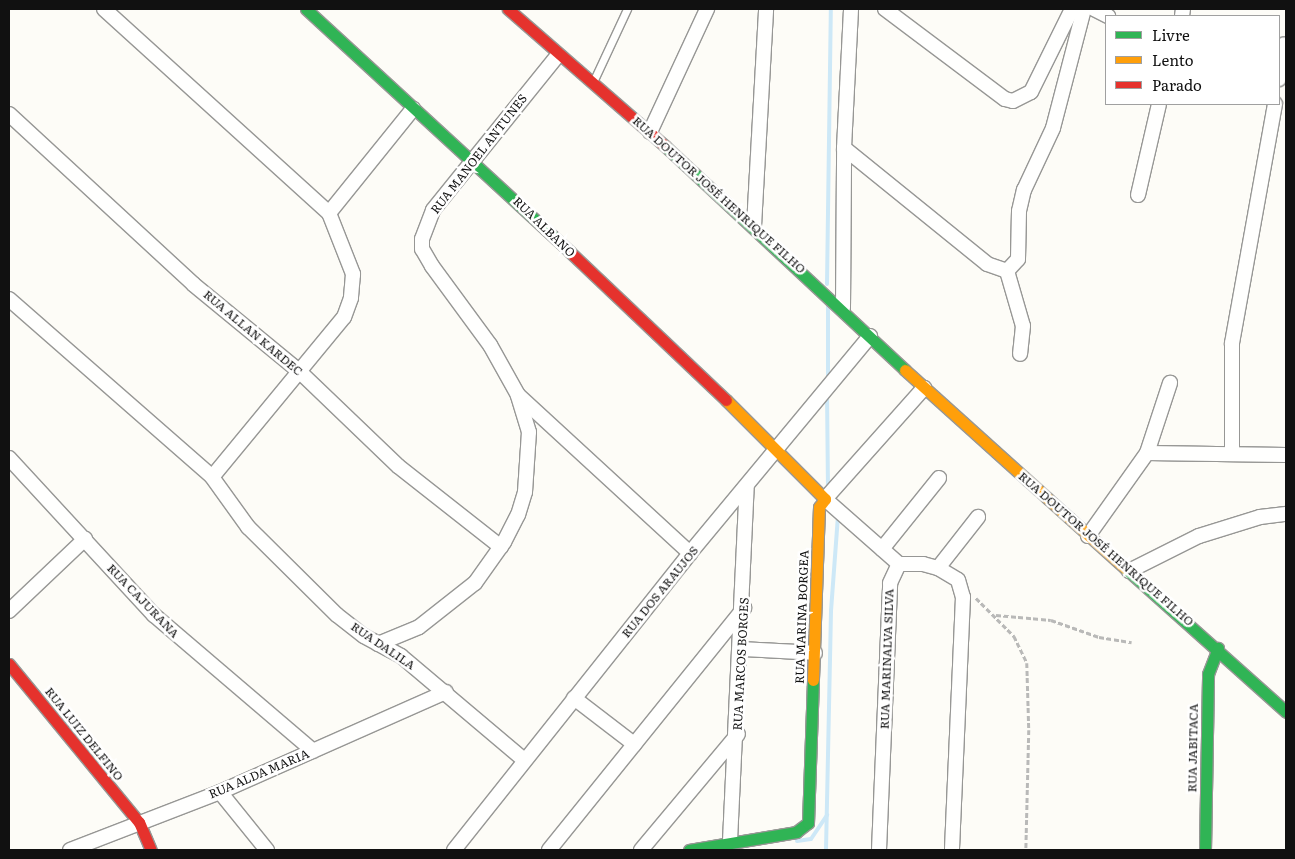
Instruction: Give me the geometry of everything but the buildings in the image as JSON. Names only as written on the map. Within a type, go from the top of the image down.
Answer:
[{"type":"street","points":[[104,9],[329,213],[353,274],[351,298],[344,317],[212,477]]},
{"type":"street","name":"RUA ALBANO","points":[[306,9],[413,109],[473,160],[778,449]]},
{"type":"street","name":"RUA DOUTOR JOSÉ HENRIQUE FILHO","points":[[508,9],[558,55],[593,82],[650,132],[843,308],[924,388],[1088,536],[1218,648],[1286,712]]},
{"type":"street","points":[[650,132],[707,9]]},
{"type":"street","points":[[754,226],[766,9]]},
{"type":"street","points":[[843,308],[844,148],[852,9]]},
{"type":"street","points":[[885,9],[1005,99],[1021,100],[1031,92],[1072,9]]},
{"type":"street","points":[[1008,271],[1018,259],[1019,211],[1024,190],[1053,128],[1084,9]]},
{"type":"street","points":[[1094,9],[1106,15]]},
{"type":"street","points":[[1280,70],[1283,44]]},
{"type":"street","name":"RUA MANOEL ANTUNES","points":[[378,644],[419,627],[475,583],[501,547],[518,515],[528,472],[529,432],[518,395],[490,345],[422,249],[425,224],[433,210],[558,55]]},
{"type":"street","points":[[1138,195],[1159,105]]},
{"type":"street","points":[[1232,453],[1232,343],[1275,105]]},
{"type":"street","points":[[329,213],[413,109]]},
{"type":"street","name":"RUA ALLAN KARDEC","points":[[9,114],[193,284],[300,372],[398,466],[501,547]]},
{"type":"street","points":[[844,148],[987,264],[1008,271]]},
{"type":"street","points":[[1008,271],[1022,326],[1020,354]]},
{"type":"street","name":"RUA DALILA","points":[[9,299],[212,477],[248,527],[337,615],[378,644],[401,656],[446,692],[524,760]]},
{"type":"street","name":"RUA DOS ARAUJOS","points":[[454,850],[690,553],[870,336]]},
{"type":"street","points":[[1088,536],[1147,453],[1170,383]]},
{"type":"street","points":[[831,500],[924,388]]},
{"type":"street","points":[[518,395],[690,553]]},
{"type":"street","points":[[778,449],[794,470],[831,500],[899,564],[923,564],[938,568],[962,585],[952,850]]},
{"type":"street","points":[[1147,453],[1286,455]]},
{"type":"street","name":"RUA CAJURANA","points":[[9,458],[154,615],[313,751]]},
{"type":"street","points":[[882,549],[940,478]]},
{"type":"street","name":"RUA MARCOS BORGES","points":[[730,845],[744,608],[747,486]]},
{"type":"street","name":"RUA MARINA BORGEA","points":[[730,845],[804,829],[808,823],[819,507],[831,500]]},
{"type":"street","points":[[1129,572],[1200,536],[1260,517],[1286,514]]},
{"type":"street","points":[[938,568],[978,517]]},
{"type":"street","points":[[9,612],[84,538]]},
{"type":"street","name":"RUA MARINALVA SILVA","points":[[879,850],[890,583],[899,564]]},
{"type":"street","points":[[548,850],[744,608]]},
{"type":"street","name":"RUA JABITACA","points":[[1205,850],[1208,674],[1218,648]]},
{"type":"street","points":[[742,649],[815,653]]},
{"type":"street","name":"RUA LUIZ DELFINO","points":[[9,664],[139,822],[151,850]]},
{"type":"street","name":"RUA ALDA MARIA","points":[[70,850],[220,792],[446,692]]},
{"type":"street","points":[[574,698],[634,744]]},
{"type":"street","points":[[641,850],[738,734]]},
{"type":"street","points":[[220,792],[267,850]]},
{"type":"street","points":[[689,850],[730,845]]},
{"type":"lane","points":[[593,82],[627,9]]},
{"type":"path","points":[[962,585],[996,615],[1014,636],[1027,662],[1029,730],[1026,850]]},
{"type":"path","points":[[996,615],[1051,620],[1099,637],[1132,642]]},
{"type":"waterway","points":[[827,284],[831,9]]},
{"type":"waterway","points":[[828,303],[828,381]]},
{"type":"waterway","points":[[827,393],[828,491]]},
{"type":"waterway","points":[[826,850],[831,611],[838,516]]},
{"type":"waterway","points":[[797,841],[811,839],[827,815]]},
{"type":"traffic: fast","points":[[306,9],[570,252]]},
{"type":"traffic: fast","points":[[665,146],[905,370]]},
{"type":"traffic: fast","points":[[1125,568],[1286,712]]},
{"type":"traffic: fast","points":[[1205,850],[1208,674],[1218,648]]},
{"type":"traffic: fast","points":[[689,850],[796,832],[808,823],[813,680]]},
{"type":"traffic: slow","points":[[905,370],[1125,568]]},
{"type":"traffic: slow","points":[[726,400],[825,499],[819,507],[813,680]]},
{"type":"traffic: jam","points":[[508,9],[665,146]]},
{"type":"traffic: jam","points":[[570,252],[726,400]]},
{"type":"traffic: jam","points":[[9,664],[139,822],[151,850]]}]
